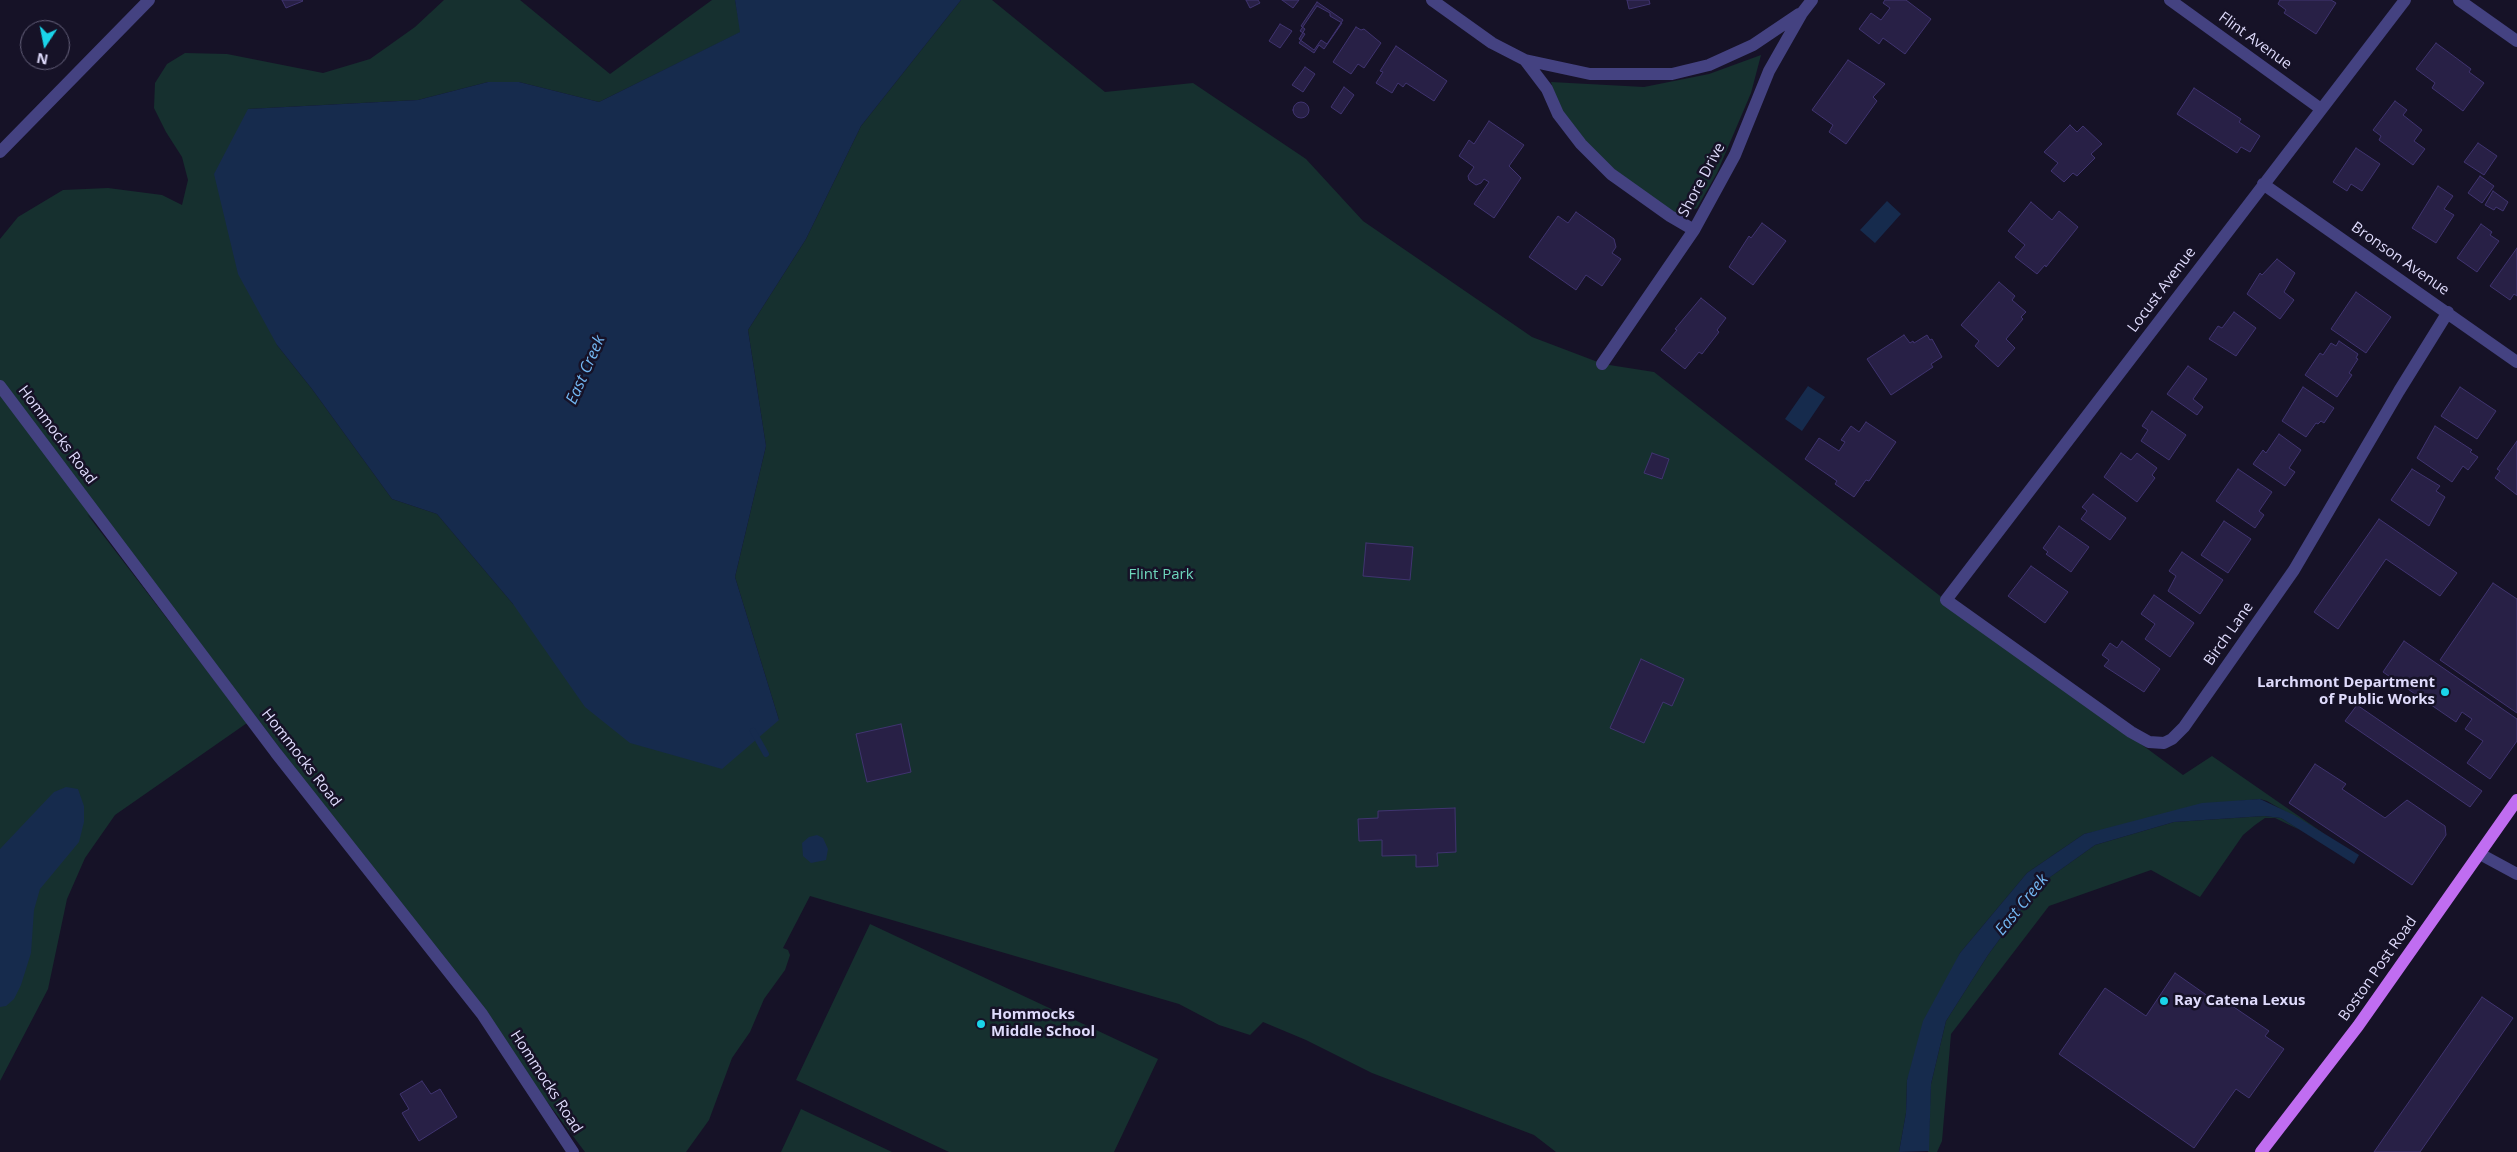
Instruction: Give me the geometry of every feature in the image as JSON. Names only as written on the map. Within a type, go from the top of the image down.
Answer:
[{"type":"main road","name":"Boston Post Road","points":[[2261,1152],[2358,1026],[2517,800]]},
{"type":"street","points":[[0,152],[149,0]]},
{"type":"street","points":[[1432,0],[1492,43],[1525,60],[1590,74],[1672,74],[1709,65],[1753,45],[1802,13]]},
{"type":"street","name":"Shore Drive","points":[[1602,364],[1694,230],[1735,154],[1770,71],[1802,13],[1812,0]]},
{"type":"street","name":"Flint Avenue","points":[[2170,0],[2322,109]]},
{"type":"street","name":"Locust Avenue","points":[[1946,600],[2405,0]]},
{"type":"street","points":[[2459,0],[2517,40]]},
{"type":"street","points":[[1525,60],[1547,89],[1558,114],[1581,144],[1611,174],[1670,216],[1694,230]]},
{"type":"street","name":"Bronson Avenue","points":[[2263,184],[2517,362]]},
{"type":"street","name":"Birch Lane","points":[[1946,600],[2131,732],[2149,742],[2164,743],[2172,739],[2184,727],[2294,570],[2399,391],[2448,312]]},
{"type":"street","name":"Hommocks Road","points":[[0,386],[276,753],[482,1014],[573,1152]]},
{"type":"street","points":[[2480,854],[2517,874]]},
{"type":"green space","name":"Flint Park","points":[[444,0],[520,0],[610,74],[712,0],[735,0],[741,32],[599,102],[519,82],[488,82],[418,100],[248,109],[277,345],[312,389],[392,499],[437,514],[513,604],[779,720],[735,577],[766,446],[748,330],[806,239],[861,126],[961,0],[992,0],[1105,92],[1193,83],[1306,159],[1363,221],[1532,337],[1603,364],[1654,372],[1944,599],[2183,775],[2212,756],[2326,835],[2267,801],[2260,799],[2239,801],[2084,834],[2027,873],[1960,953],[1907,1080],[1906,1113],[1899,1152],[1556,1152],[1534,1135],[1372,1073],[1306,1040],[1263,1022],[1250,1035],[1219,1025],[1179,1004],[810,896],[783,948],[788,950],[790,955],[785,970],[764,999],[750,1032],[732,1058],[709,1120],[686,1152],[585,1152],[257,718],[134,560],[87,514],[247,723],[115,815],[85,858],[67,899],[48,989],[0,1081],[0,239],[18,217],[63,190],[108,188],[162,195],[182,205],[188,180],[182,157],[154,108],[155,83],[167,64],[185,53],[227,54],[323,73],[370,59],[415,27]]},
{"type":"green space","points":[[1761,55],[1751,93],[1717,173],[1697,208],[1682,216],[1673,213],[1599,158],[1561,113],[1551,82],[1644,87],[1709,74]]},
{"type":"green space","points":[[2264,816],[2281,818],[2300,830],[2275,818],[2265,818],[2243,835],[2200,897],[2151,870],[2049,906],[1951,1034],[1942,1141],[1937,1152],[1928,1152],[1931,1084],[1946,1021],[1988,955],[2039,885],[2095,845],[2174,822]]},
{"type":"green space","points":[[870,924],[1158,1059],[1114,1152],[949,1152],[796,1080]]},
{"type":"green space","points":[[801,1109],[892,1152],[781,1152]]},
{"type":"water","points":[[735,0],[961,0],[861,126],[806,239],[748,330],[766,446],[735,577],[779,720],[722,769],[630,743],[585,707],[513,604],[437,514],[392,499],[312,389],[277,345],[238,274],[214,174],[248,109],[418,100],[488,82],[519,82],[599,102],[740,32]]},
{"type":"water","points":[[1887,201],[1901,214],[1875,243],[1860,230]]},
{"type":"water","points":[[1808,386],[1825,397],[1802,431],[1785,419]]},
{"type":"water","points":[[66,787],[78,789],[84,806],[84,822],[79,842],[40,889],[34,910],[31,953],[21,985],[14,999],[6,1006],[0,1007],[0,849],[54,792]]},
{"type":"water","points":[[2260,799],[2294,815],[2359,855],[2354,864],[2281,818],[2264,816],[2174,822],[2095,845],[2039,885],[1988,955],[1946,1021],[1931,1084],[1929,1151],[1899,1152],[1906,1113],[1907,1080],[1923,1021],[1960,953],[2027,873],[2084,834],[2202,803]]},
{"type":"water","points":[[817,835],[823,838],[828,849],[826,860],[811,863],[803,856],[802,843],[809,837]]},
{"type":"building","points":[[282,0],[302,0],[303,1],[286,8]]},
{"type":"building","points":[[1246,0],[1258,0],[1260,3],[1250,8]]},
{"type":"building","points":[[1282,0],[1299,0],[1293,8]]},
{"type":"building","points":[[1627,0],[1649,0],[1650,4],[1629,9]]},
{"type":"building","points":[[1885,0],[1906,0],[1931,19],[1905,54],[1883,38],[1879,44],[1859,29],[1871,13],[1881,20],[1890,8],[1883,3]]},
{"type":"building","points":[[2280,0],[2331,0],[2336,3],[2316,34],[2284,13],[2286,10],[2278,4]]},
{"type":"building","points":[[1317,2],[1343,20],[1327,44],[1321,40],[1314,50],[1299,39],[1305,29],[1301,26]]},
{"type":"building","points":[[1317,6],[1330,13],[1330,16],[1342,23],[1324,49],[1319,45],[1314,53],[1299,43],[1305,34],[1300,31]]},
{"type":"building","points":[[1280,24],[1292,31],[1280,48],[1269,41]]},
{"type":"building","points":[[1356,27],[1361,30],[1364,29],[1381,43],[1364,68],[1358,64],[1351,74],[1333,62]]},
{"type":"building","points":[[2436,43],[2471,69],[2469,72],[2484,83],[2463,111],[2432,88],[2435,83],[2416,69]]},
{"type":"building","points":[[1396,46],[1447,81],[1434,101],[1406,83],[1403,87],[1398,83],[1392,93],[1376,83],[1383,72],[1380,71]]},
{"type":"building","points":[[1848,60],[1885,84],[1873,97],[1877,101],[1846,144],[1829,132],[1833,125],[1812,110]]},
{"type":"building","points":[[1305,67],[1315,74],[1303,92],[1292,85]]},
{"type":"building","points":[[1344,87],[1354,95],[1341,114],[1331,107]]},
{"type":"building","points":[[2194,88],[2241,119],[2239,122],[2260,136],[2250,152],[2241,147],[2237,153],[2177,114]]},
{"type":"building","points":[[2395,101],[2407,110],[2403,115],[2422,130],[2414,141],[2425,149],[2413,165],[2379,140],[2381,136],[2373,130]]},
{"type":"building","points":[[1301,102],[1309,110],[1301,118],[1293,110]]},
{"type":"building","points":[[1489,121],[1524,145],[1509,166],[1521,178],[1494,218],[1474,204],[1489,182],[1484,179],[1476,185],[1469,180],[1468,176],[1474,167],[1459,156],[1469,140],[1474,144]]},
{"type":"building","points":[[2070,125],[2077,132],[2083,126],[2102,144],[2091,154],[2095,158],[2077,176],[2073,173],[2064,182],[2051,171],[2058,163],[2044,152]]},
{"type":"building","points":[[2478,143],[2497,156],[2484,175],[2464,162]]},
{"type":"building","points":[[2356,148],[2380,164],[2362,191],[2351,184],[2347,191],[2333,182]]},
{"type":"building","points":[[2480,176],[2494,186],[2482,203],[2468,193]]},
{"type":"building","points":[[2438,186],[2453,196],[2444,209],[2454,215],[2436,243],[2412,228]]},
{"type":"building","points":[[2493,191],[2508,202],[2503,211],[2496,207],[2494,210],[2485,205]]},
{"type":"building","points":[[2031,202],[2052,220],[2059,211],[2078,227],[2046,267],[2045,265],[2037,274],[2015,257],[2025,245],[2008,231]]},
{"type":"building","points":[[1576,212],[1614,239],[1616,247],[1612,253],[1621,259],[1602,286],[1586,275],[1576,290],[1529,257],[1558,216],[1568,223]]},
{"type":"building","points":[[1762,223],[1786,241],[1753,285],[1729,267],[1749,236],[1751,238]]},
{"type":"building","points":[[2481,224],[2492,232],[2490,235],[2499,241],[2477,272],[2457,258]]},
{"type":"building","points":[[2517,248],[2517,296],[2514,294],[2510,300],[2490,286]]},
{"type":"building","points":[[2277,259],[2295,273],[2284,292],[2294,300],[2280,319],[2247,294],[2260,273],[2262,275]]},
{"type":"building","points":[[1999,282],[2015,296],[2012,300],[2026,312],[2021,317],[2023,319],[2006,339],[2015,348],[1998,367],[1975,346],[1979,341],[1961,325]]},
{"type":"building","points":[[2356,292],[2391,317],[2366,353],[2331,329]]},
{"type":"building","points":[[1701,298],[1726,318],[1717,330],[1719,332],[1702,354],[1699,352],[1685,369],[1661,350],[1677,330],[1675,329]]},
{"type":"building","points":[[2234,312],[2256,328],[2236,356],[2209,339],[2218,326],[2222,328]]},
{"type":"building","points":[[1904,335],[1910,343],[1913,341],[1914,343],[1927,335],[1930,340],[1932,339],[1942,357],[1931,364],[1933,367],[1891,395],[1867,359]]},
{"type":"building","points":[[2339,341],[2358,354],[2356,358],[2358,359],[2349,373],[2352,375],[2337,397],[2305,375],[2320,353],[2323,355],[2331,343],[2336,346]]},
{"type":"building","points":[[2188,366],[2207,379],[2193,399],[2203,407],[2197,415],[2167,394]]},
{"type":"building","points":[[2303,387],[2334,408],[2324,423],[2321,421],[2318,424],[2316,423],[2306,437],[2282,421]]},
{"type":"building","points":[[2460,387],[2496,411],[2477,439],[2441,416]]},
{"type":"building","points":[[2152,411],[2186,435],[2169,460],[2141,441],[2148,430],[2142,426]]},
{"type":"building","points":[[1866,422],[1896,442],[1869,481],[1866,480],[1854,497],[1835,484],[1837,481],[1805,459],[1819,438],[1839,451],[1845,442],[1841,440],[1851,426],[1859,432]]},
{"type":"building","points":[[2435,426],[2472,450],[2470,452],[2478,457],[2468,470],[2463,466],[2452,482],[2417,458]]},
{"type":"building","points":[[2279,434],[2301,450],[2289,468],[2295,472],[2285,486],[2253,464],[2263,450],[2266,453]]},
{"type":"building","points":[[2517,441],[2517,495],[2495,478],[2500,471],[2497,469]]},
{"type":"building","points":[[1652,453],[1669,459],[1662,479],[1644,473]]},
{"type":"building","points":[[2121,453],[2131,460],[2137,453],[2157,468],[2152,475],[2155,478],[2137,502],[2104,477]]},
{"type":"building","points":[[2238,469],[2272,492],[2259,511],[2264,515],[2255,528],[2216,501]]},
{"type":"building","points":[[2412,469],[2440,486],[2436,491],[2445,497],[2429,526],[2391,500]]},
{"type":"building","points":[[2093,494],[2126,518],[2110,540],[2081,519],[2087,511],[2082,507]]},
{"type":"building","points":[[2379,519],[2457,573],[2440,596],[2386,559],[2338,629],[2314,612]]},
{"type":"building","points":[[2224,521],[2251,539],[2228,573],[2201,555]]},
{"type":"building","points":[[2059,526],[2089,547],[2071,572],[2046,554],[2048,552],[2043,548]]},
{"type":"building","points":[[1366,543],[1413,547],[1410,580],[1363,576]]},
{"type":"building","points":[[2182,552],[2223,580],[2200,614],[2168,591],[2176,576],[2169,571]]},
{"type":"building","points":[[2031,566],[2068,592],[2045,623],[2008,596]]},
{"type":"building","points":[[2493,583],[2517,599],[2517,713],[2440,660]]},
{"type":"building","points":[[2154,595],[2194,623],[2170,657],[2145,639],[2155,624],[2141,614]]},
{"type":"building","points":[[2122,641],[2160,669],[2144,692],[2104,666],[2109,660],[2102,655],[2110,643],[2117,648]]},
{"type":"building","name":"Larchmont Department of Public Works","points":[[2404,641],[2517,719],[2517,741],[2490,779],[2467,763],[2483,741],[2465,729],[2472,719],[2462,712],[2456,722],[2383,672]]},
{"type":"building","points":[[1641,659],[1684,679],[1672,706],[1663,702],[1644,743],[1610,728]]},
{"type":"building","points":[[2357,705],[2482,791],[2470,807],[2345,721]]},
{"type":"building","points":[[901,724],[911,772],[867,782],[856,734]]},
{"type":"building","points":[[2315,764],[2346,784],[2342,789],[2385,818],[2407,800],[2445,826],[2446,835],[2412,885],[2289,803]]},
{"type":"building","points":[[1455,808],[1456,852],[1437,853],[1438,866],[1416,867],[1416,855],[1382,856],[1382,840],[1359,841],[1358,819],[1378,818],[1378,811]]},
{"type":"building","points":[[2175,973],[2222,1006],[2225,1001],[2269,1031],[2265,1036],[2284,1049],[2249,1098],[2236,1089],[2194,1148],[2059,1054],[2105,988],[2146,1016]]},
{"type":"building","points":[[2482,997],[2513,1018],[2420,1152],[2374,1152]]},
{"type":"building","points":[[422,1081],[431,1094],[440,1089],[457,1117],[419,1141],[402,1113],[409,1109],[400,1094]]},
{"type":"waterway","name":"East Creek","points":[[753,731],[766,754]]},
{"type":"place","name":"Larchmont Department of Public Works","points":[[2445,692]]},
{"type":"place","name":"Ray Catena Lexus","points":[[2164,1001]]},
{"type":"place","name":"Hommocks Middle School","points":[[981,1024]]}]
